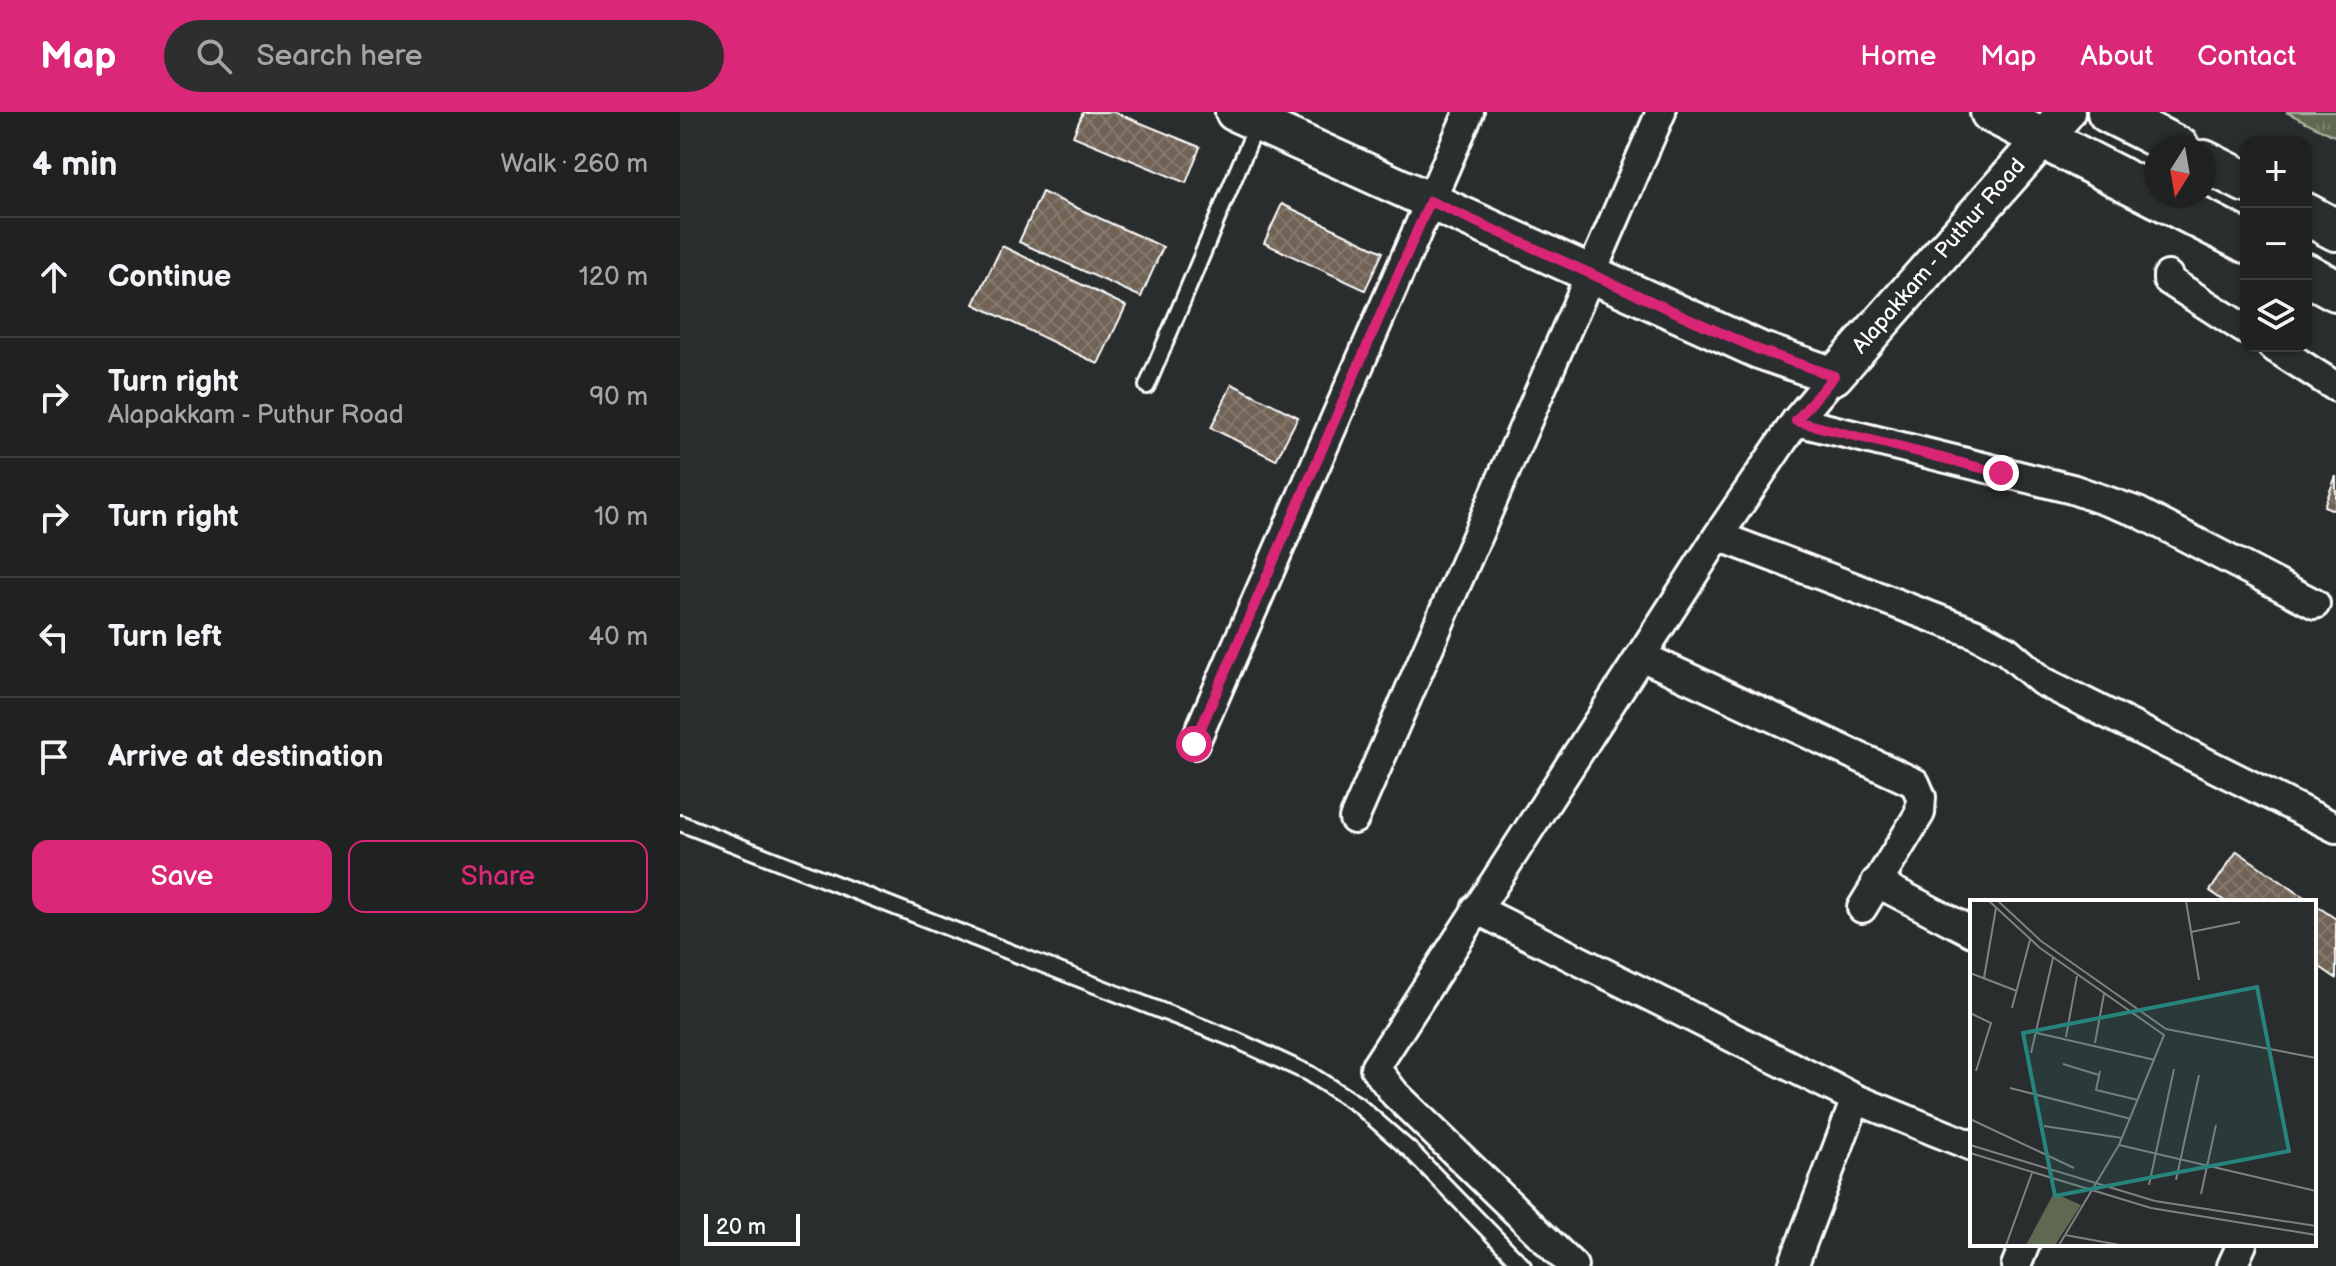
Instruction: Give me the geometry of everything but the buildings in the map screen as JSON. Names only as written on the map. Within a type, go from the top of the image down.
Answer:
[{"type":"main road","points":[[1991,112],[2054,125],[2240,238]]},
{"type":"main road","points":[[2108,112],[2155,136]]},
{"type":"main road","points":[[2216,167],[2240,179]]},
{"type":"main road","points":[[2312,217],[2336,230]]},
{"type":"main road","points":[[2312,277],[2336,290]]},
{"type":"street","points":[[1194,744],[1469,112]]},
{"type":"street","points":[[1354,819],[1661,112]]},
{"type":"street","points":[[1251,116],[1759,350],[1834,376],[1796,421],[1718,536],[1375,1068],[1395,1094],[1573,1266]]},
{"type":"street","name":"Alapakkam - Puthur Road","points":[[1834,376],[2054,125]]},
{"type":"street","points":[[2168,276],[2168,280],[2240,326]]},
{"type":"street","points":[[2281,352],[2336,387]]},
{"type":"street","points":[[1796,421],[2085,493],[2138,512],[2315,604]]},
{"type":"street","points":[[1718,536],[1984,637],[2007,651],[2042,681],[2336,828]]},
{"type":"street","points":[[1641,656],[1915,783],[1921,797],[1920,813],[1862,908]]},
{"type":"street","points":[[1876,882],[1970,931]]},
{"type":"street","points":[[1476,909],[1856,1099],[1970,1145]]},
{"type":"street","points":[[1793,1266],[1856,1099]]},
{"type":"street","points":[[2016,1266],[2024,1246]]},
{"type":"lane","points":[[1147,386],[1251,116]]},
{"type":"lane","points":[[680,823],[1236,1040],[1308,1073],[1358,1105],[1412,1152],[1523,1266]]},
{"type":"green space","points":[[2286,112],[2336,112],[2336,137]]},
{"type":"route","points":[[1194,744],[1430,201],[1759,350],[1834,376],[1796,421],[2001,473]]}]
